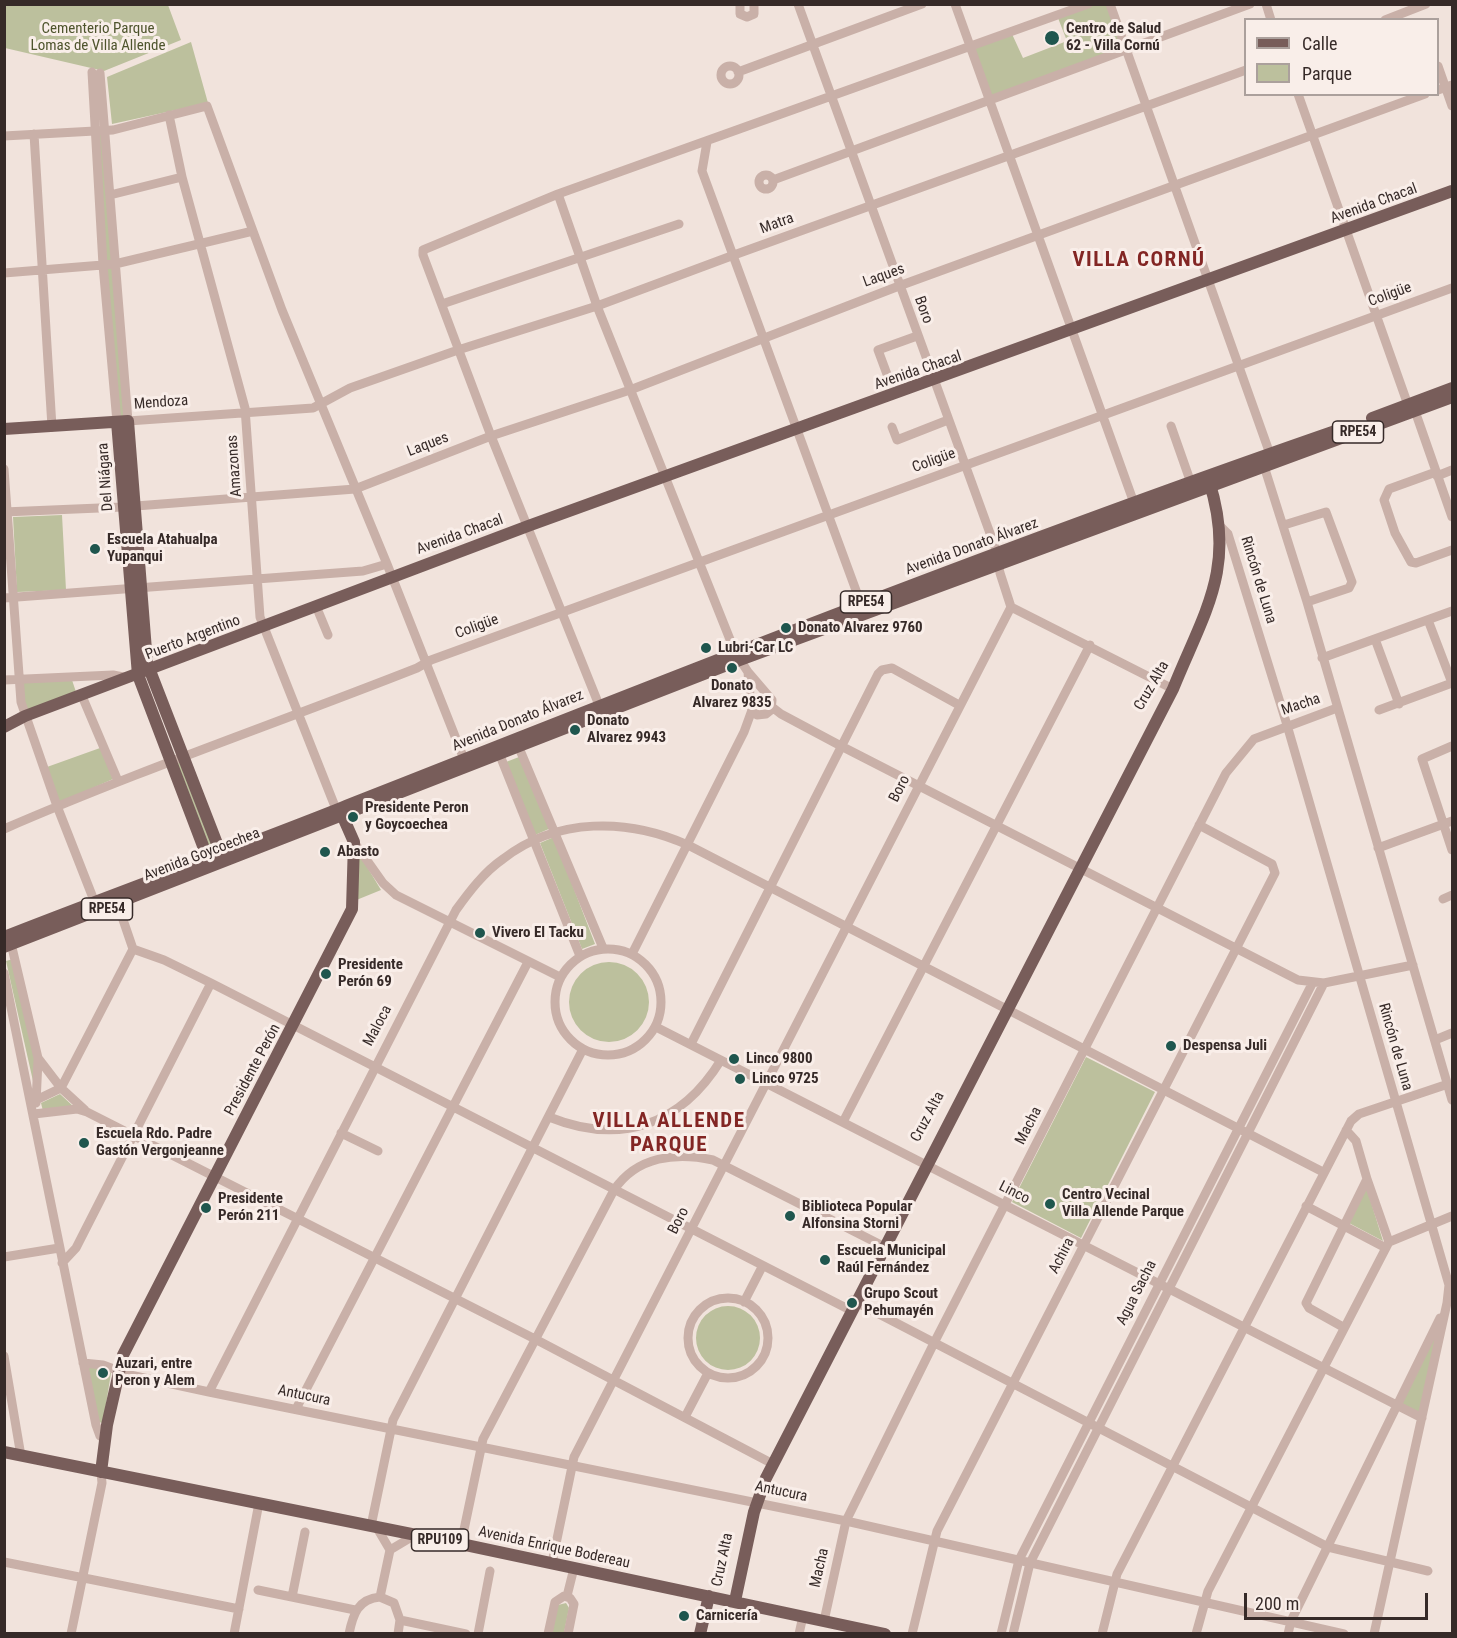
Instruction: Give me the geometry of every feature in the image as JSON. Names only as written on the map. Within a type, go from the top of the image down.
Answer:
[{"type":"main road","name":"Avenida Chacal","points":[[392,576],[797,428],[1072,331],[1452,191]]},
{"type":"main road","name":"Avenida Donato Álvarez","points":[[340,813],[738,656],[1209,482],[1264,466],[1412,408],[1452,388]]},
{"type":"main road","name":"Avenida Donato Álvarez","points":[[517,743],[599,705],[738,656],[861,604],[997,559],[1134,503],[1191,483],[1209,482],[1270,454],[1452,397]]},
{"type":"main road","name":"Mendoza","points":[[4,429],[122,421]]},
{"type":"main road","name":"Del Niágara","points":[[122,421],[135,588],[139,675],[178,759],[216,861]]},
{"type":"main road","name":"Rincón de Luna","points":[[1209,482],[1220,526]]},
{"type":"main road","name":"Cruz Alta","points":[[732,1600],[754,1502],[771,1463],[1184,661],[1212,598],[1220,526]]},
{"type":"main road","name":"Puerto Argentino","points":[[4,727],[25,716],[139,675],[392,576]]},
{"type":"main road","name":"Avenida Donato Álvarez","points":[[340,813],[464,759],[498,750]]},
{"type":"main road","name":"Presidente Perón","points":[[101,1472],[118,1370],[214,1176],[352,909],[354,842],[340,813]]},
{"type":"main road","name":"Avenida Goycoechea","points":[[8,947],[95,903],[216,861],[340,813]]},
{"type":"main road","name":"Avenida Goycoechea","points":[[8,947],[118,904],[216,861]]},
{"type":"main road","name":"Avenida Enrique Bodereau","points":[[4,1452],[461,1544],[885,1634]]},
{"type":"main road","name":"Cruz Alta","points":[[700,1634],[709,1596]]},
{"type":"street","points":[[740,4],[740,14],[747,18],[754,14],[755,5]]},
{"type":"street","name":"Boro","points":[[552,1563],[572,1465],[959,705],[1011,608],[966,465],[933,381],[798,4]]},
{"type":"street","points":[[738,72],[922,4]]},
{"type":"street","points":[[955,4],[1134,503]]},
{"type":"street","points":[[599,705],[491,436],[423,250],[558,194],[1088,4]]},
{"type":"street","points":[[1110,4],[1270,454]]},
{"type":"street","points":[[773,180],[1250,4]]},
{"type":"street","points":[[1389,18],[1415,6],[1426,4]]},
{"type":"street","name":"Matra","points":[[320,405],[350,388],[458,350],[597,306],[1244,70]]},
{"type":"street","points":[[1439,71],[1452,106]]},
{"type":"street","name":"Del Niágara","points":[[96,73],[105,130],[110,195],[122,421],[103,265],[95,129],[96,73]]},
{"type":"street","points":[[1299,96],[1345,231],[1452,517]]},
{"type":"street","name":"Laques","points":[[6,512],[128,507],[355,489],[491,436],[630,390],[899,286],[1420,96]]},
{"type":"street","points":[[4,136],[105,130],[207,106],[320,405],[392,576],[464,759]]},
{"type":"street","name":"Amazonas","points":[[169,116],[182,177],[246,413],[257,578],[263,627],[340,813]]},
{"type":"street","points":[[34,134],[52,427]]},
{"type":"street","points":[[707,142],[702,171],[861,604]]},
{"type":"street","points":[[110,195],[182,177]]},
{"type":"street","points":[[558,194],[597,306],[738,656],[764,694],[772,700],[767,712],[744,732]]},
{"type":"street","points":[[442,304],[680,224]]},
{"type":"street","points":[[4,273],[115,264],[253,231]]},
{"type":"street","name":"Coligüe","points":[[4,829],[118,781],[298,715],[426,663],[562,612],[1452,288]]},
{"type":"street","points":[[888,377],[878,350],[917,336]]},
{"type":"street","name":"Mendoza","points":[[122,421],[307,409],[320,405]]},
{"type":"street","points":[[892,427],[897,440],[948,420]]},
{"type":"street","points":[[1171,426],[1191,483]]},
{"type":"street","points":[[1264,466],[1307,602],[1452,1100]]},
{"type":"street","points":[[4,470],[8,598],[25,716],[95,903]]},
{"type":"street","points":[[1452,470],[1389,489],[1384,500],[1395,533],[1411,562],[1416,563],[1452,550]]},
{"type":"street","points":[[1284,525],[1326,512],[1352,582],[1349,588],[1307,602]]},
{"type":"street","name":"Rincón de Luna","points":[[1220,526],[1228,534],[1287,725],[1430,1223],[1448,1278],[1447,1303],[1374,1634]]},
{"type":"street","points":[[8,598],[363,572],[387,564]]},
{"type":"street","points":[[316,606],[328,635]]},
{"type":"street","points":[[1011,608],[1090,645],[1170,687]]},
{"type":"street","points":[[1322,658],[1452,611]]},
{"type":"street","points":[[1378,710],[1452,683],[1428,620]]},
{"type":"street","points":[[1375,639],[1399,704]]},
{"type":"street","points":[[843,1122],[1090,645]]},
{"type":"street","points":[[691,1044],[878,674],[882,670],[892,668],[959,705]]},
{"type":"street","points":[[748,672],[751,706]]},
{"type":"street","points":[[4,680],[139,675]]},
{"type":"street","points":[[632,954],[744,732],[755,696],[764,694]]},
{"type":"street","points":[[82,696],[118,781]]},
{"type":"street","points":[[751,706],[781,714],[1298,980],[1324,983],[1413,964]]},
{"type":"street","name":"Macha","points":[[824,1621],[846,1521],[934,1343],[1226,773],[1245,747],[1259,736],[1337,708]]},
{"type":"street","points":[[517,743],[603,948]]},
{"type":"street","points":[[1452,746],[1422,759],[1448,823],[1452,850]]},
{"type":"street","points":[[498,750],[580,956]]},
{"type":"street","points":[[1378,848],[1448,823]]},
{"type":"street","name":"Maloca","points":[[209,1392],[373,1067],[449,922],[463,900],[494,866],[511,853],[535,841],[578,827],[614,824],[645,830],[687,845],[1323,1172]]},
{"type":"street","name":"Achira","points":[[912,1634],[933,1541],[1275,873],[1275,867],[1199,825]]},
{"type":"street","points":[[354,842],[393,892],[560,977]]},
{"type":"street","points":[[34,1102],[61,1088],[134,949],[118,904]]},
{"type":"street","points":[[8,947],[38,1058],[34,1114],[59,1248],[96,1425],[100,1436],[105,1439]]},
{"type":"street","points":[[603,948],[632,954],[643,961],[658,984],[660,1011],[656,1026],[638,1046],[625,1052],[604,1055],[583,1049],[573,1043],[559,1023],[554,1000],[560,977],[580,956],[603,948]]},
{"type":"street","points":[[134,949],[164,960],[211,983],[762,1267],[934,1343],[1328,1547],[1428,1571]]},
{"type":"street","points":[[296,1409],[528,962]]},
{"type":"street","points":[[4,973],[34,1102]]},
{"type":"street","name":"Agua Sacha","points":[[1001,1634],[1019,1560],[1313,982]]},
{"type":"street","points":[[62,1263],[76,1248],[211,983]]},
{"type":"street","name":"Agua Sacha","points":[[1013,1634],[1030,1563],[1324,983]]},
{"type":"street","name":"Linco","points":[[656,1026],[1422,1418]]},
{"type":"street","points":[[1435,1040],[1452,1034]]},
{"type":"street","points":[[380,1597],[390,1550],[374,1527],[391,1429],[455,1298],[583,1049]]},
{"type":"street","points":[[38,1058],[61,1088],[87,1112]]},
{"type":"street","points":[[549,1117],[569,1125],[599,1131],[645,1125],[683,1105],[711,1076],[721,1060]]},
{"type":"street","points":[[1102,1634],[1114,1581],[1346,1130],[1359,1114],[1448,1084]]},
{"type":"street","points":[[34,1114],[77,1109],[87,1112],[535,1339],[771,1463]]},
{"type":"street","points":[[1346,1130],[1356,1141],[1387,1245]]},
{"type":"street","points":[[341,1133],[378,1151]]},
{"type":"street","points":[[461,1544],[482,1446],[535,1339],[614,1190],[637,1168],[666,1156],[699,1157],[725,1164],[882,1246]]},
{"type":"street","points":[[1343,1327],[1309,1308],[1306,1303],[1367,1179]]},
{"type":"street","points":[[1306,1206],[1387,1245]]},
{"type":"street","points":[[1196,1634],[1204,1602],[1387,1245],[1430,1223],[1452,1216]]},
{"type":"street","points":[[4,1257],[59,1248]]},
{"type":"street","points":[[744,1302],[762,1267]]},
{"type":"street","points":[[726,1299],[744,1302],[755,1310],[766,1327],[767,1341],[764,1354],[751,1370],[739,1376],[725,1378],[708,1373],[697,1364],[691,1353],[688,1334],[692,1322],[703,1307],[714,1301],[726,1299]]},
{"type":"street","points":[[1288,1634],[1291,1621],[1447,1303]]},
{"type":"street","points":[[4,1356],[21,1456]]},
{"type":"street","name":"Antucura","points":[[83,1363],[103,1365],[209,1392],[846,1521],[1344,1634]]},
{"type":"street","points":[[685,1417],[708,1373]]},
{"type":"street","points":[[71,1634],[102,1483],[101,1472]]},
{"type":"street","points":[[234,1634],[259,1503]]},
{"type":"street","points":[[292,1597],[305,1532]]},
{"type":"street","points":[[390,1550],[415,1535]]},
{"type":"street","points":[[4,1562],[239,1609]]},
{"type":"street","points":[[567,1596],[574,1568]]},
{"type":"street","points":[[478,1634],[490,1571]]},
{"type":"street","points":[[258,1590],[356,1610]]},
{"type":"street","points":[[548,1634],[555,1602],[561,1596],[567,1596],[574,1604],[568,1634]]},
{"type":"street","points":[[350,1634],[356,1610],[366,1600],[380,1597],[394,1603],[400,1620],[398,1634]]},
{"type":"street","points":[[799,1634],[803,1616]]},
{"type":"street","points":[[400,1620],[466,1634]]},
{"type":"green space","points":[[1094,4],[1107,5],[1123,48],[990,97],[974,49],[1012,34],[1023,58],[1067,41],[1058,18]]},
{"type":"green space","name":"Cementerio Parque Lomas de Villa Allende","points":[[4,5],[168,5],[181,40],[104,71],[5,48]]},
{"type":"green space","points":[[191,42],[208,103],[112,124],[107,77]]},
{"type":"green space","points":[[97,130],[102,130],[112,262],[105,263]]},
{"type":"green space","points":[[113,265],[125,420],[118,420],[106,266]]},
{"type":"green space","points":[[62,515],[66,590],[17,592],[13,517]]},
{"type":"green space","points":[[71,677],[77,695],[26,712],[20,681]]},
{"type":"green space","points":[[100,748],[113,779],[59,803],[47,767]]},
{"type":"green space","points":[[519,757],[551,828],[535,835],[506,762]]},
{"type":"green space","points":[[183,759],[216,851],[209,854],[174,762]]},
{"type":"green space","points":[[554,837],[595,944],[582,949],[540,843]]},
{"type":"green space","points":[[357,850],[381,890],[354,901]]},
{"type":"green space","points":[[13,959],[34,1056],[35,1090],[6,961]]},
{"type":"green space","points":[[601,962],[617,962],[638,973],[649,994],[649,1010],[638,1031],[617,1042],[601,1042],[587,1036],[575,1024],[569,1010],[569,994],[575,980],[587,968]]},
{"type":"green space","points":[[1086,1057],[1155,1092],[1081,1238],[1012,1202]]},
{"type":"green space","points":[[60,1094],[74,1107],[43,1111],[41,1103]]},
{"type":"green space","points":[[1366,1186],[1383,1241],[1347,1222]]},
{"type":"green space","points":[[722,1306],[734,1306],[751,1315],[758,1326],[760,1338],[758,1350],[751,1361],[734,1370],[722,1370],[710,1365],[701,1356],[696,1344],[696,1332],[701,1320],[710,1311]]},
{"type":"green space","points":[[1446,1311],[1420,1420],[1399,1409]]},
{"type":"green space","points":[[88,1366],[108,1370],[111,1373],[103,1423],[98,1422]]},
{"type":"green space","points":[[566,1603],[569,1608],[564,1633],[551,1634],[558,1605]]},
{"type":"place","name":"Centro de Salud 62 - Villa Cornú","points":[[1052,38]]},
{"type":"place","name":"Escuela Atahualpa Yupanqui","points":[[95,549]]},
{"type":"place","name":"Donato Alvarez 9760","points":[[786,628]]},
{"type":"place","name":"Lubri-Car LC","points":[[706,648]]},
{"type":"place","name":"Donato Alvarez 9835","points":[[732,668]]},
{"type":"place","name":"Donato Alvarez 9943","points":[[575,730]]},
{"type":"place","name":"Presidente Peron y Goycoechea","points":[[353,817]]},
{"type":"place","name":"Abasto","points":[[325,852]]},
{"type":"place","name":"Vivero El Tacku","points":[[480,933]]},
{"type":"place","name":"Presidente Perón 69","points":[[326,974]]},
{"type":"place","name":"Despensa Juli","points":[[1171,1046]]},
{"type":"place","name":"Linco 9800","points":[[734,1059]]},
{"type":"place","name":"Linco 9725","points":[[740,1079]]},
{"type":"place","name":"Escuela Rdo. Padre Gastón Vergonjeanne","points":[[84,1143]]},
{"type":"place","name":"Centro Vecinal Villa Allende Parque","points":[[1050,1204]]},
{"type":"place","name":"Presidente Perón 211","points":[[206,1208]]},
{"type":"place","name":"Biblioteca Popular Alfonsina Storni","points":[[790,1216]]},
{"type":"place","name":"Escuela Municipal Raúl Fernández","points":[[825,1260]]},
{"type":"place","name":"Grupo Scout Pehumayén","points":[[852,1303]]},
{"type":"place","name":"Auzari, entre Peron y Alem","points":[[103,1373]]},
{"type":"place","name":"Carnicería","points":[[684,1616]]},
{"type":"district","name":"VILLA CORNÚ","points":[[1139,261]]},
{"type":"district","name":"VILLA ALLENDE PARQUE","points":[[669,1134]]}]
